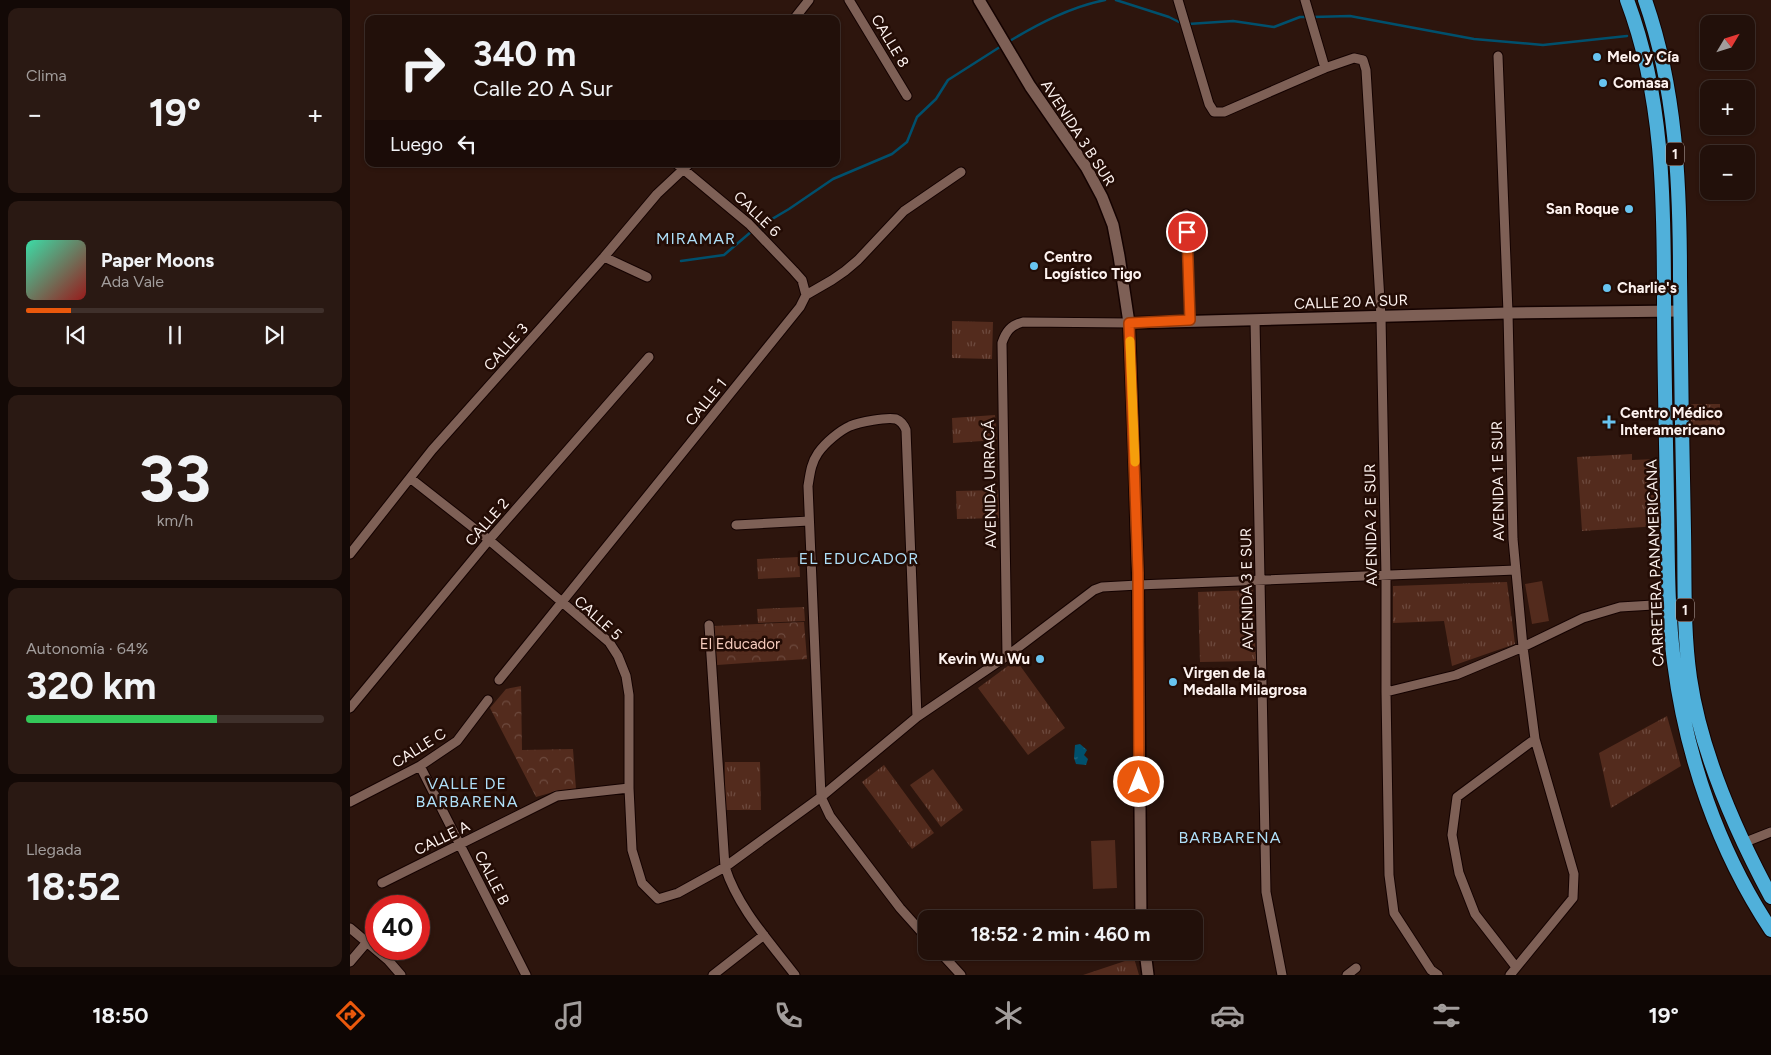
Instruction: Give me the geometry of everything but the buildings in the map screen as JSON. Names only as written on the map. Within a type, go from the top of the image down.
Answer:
[{"type":"highway","name":"CARRETERA PANAMERICANA","points":[[1627,0],[1648,68],[1657,130],[1663,193],[1670,604],[1673,652],[1678,689],[1687,736],[1711,811],[1745,886],[1768,926]]},
{"type":"highway","name":"CARRETERA PANAMERICANA","points":[[1644,0],[1653,24],[1663,63],[1674,136],[1680,225],[1685,630],[1690,680],[1700,723],[1720,786],[1743,843],[1771,897]]},
{"type":"highway","points":[[1697,772],[1728,831],[1733,838],[1743,843],[1740,851],[1742,859],[1768,926]]},
{"type":"street","points":[[797,15],[809,0]]},
{"type":"street","name":"CALLE 8","points":[[849,0],[907,96]]},
{"type":"street","name":"AVENIDA 3 B SUR","points":[[979,0],[1030,86],[1086,167],[1102,197],[1113,225],[1129,323],[1138,584],[1141,910]]},
{"type":"street","points":[[1178,0],[1209,104],[1214,112],[1224,112],[1325,68],[1304,0]]},
{"type":"street","name":"AVENIDA 1 E SUR","points":[[1498,56],[1508,313],[1513,539],[1523,647],[1535,740],[1574,874],[1573,898],[1516,967]]},
{"type":"street","name":"AVENIDA 2 E SUR","points":[[1325,68],[1354,58],[1363,60],[1366,70],[1381,317],[1389,876],[1394,912],[1431,970],[1438,975]]},
{"type":"street","name":"CALLE 3","points":[[350,554],[439,442],[604,257],[681,167]]},
{"type":"street","name":"CALLE 6","points":[[685,167],[749,224],[794,271],[802,280],[806,295]]},
{"type":"street","name":"CALLE 1","points":[[499,680],[800,307],[806,295],[832,280],[858,260],[904,211],[961,172]]},
{"type":"street","points":[[1186,214],[1190,320]]},
{"type":"street","points":[[604,257],[647,278]]},
{"type":"street","name":"CALLE 20 A SUR","points":[[1023,322],[1129,323],[1508,313],[1680,311]]},
{"type":"street","name":"AVENIDA 3 E SUR","points":[[1254,320],[1266,892],[1282,975]]},
{"type":"street","name":"AVENIDA URRACÁ","points":[[1006,656],[1002,343],[1009,329],[1015,324],[1023,322]]},
{"type":"street","name":"CALLE 2","points":[[350,708],[489,540],[648,357]]},
{"type":"street","points":[[916,717],[907,434],[902,422],[894,419],[859,422],[848,427],[828,442],[818,453],[810,468],[808,486],[821,797],[830,816],[900,908],[918,928]]},
{"type":"street","name":"CALLE 5","points":[[410,478],[489,540],[609,642],[618,656],[626,676],[629,695],[628,788],[632,850],[642,883],[658,899],[678,893],[725,867]]},
{"type":"street","points":[[736,525],[809,521]]},
{"type":"street","points":[[725,867],[821,797],[916,717],[1006,656],[1094,590],[1138,584],[1516,570]]},
{"type":"street","points":[[1386,692],[1456,675],[1523,647],[1583,618],[1601,612],[1620,607],[1670,604]]},
{"type":"street","points":[[709,625],[725,867],[731,887],[743,907],[795,975]]},
{"type":"street","name":"CALLE C","points":[[350,802],[420,766],[456,741],[488,700]]},
{"type":"street","points":[[1510,975],[1516,967],[1475,914],[1460,873],[1452,835],[1457,797],[1535,740]]},
{"type":"street","name":"CALLE B","points":[[420,766],[526,975]]},
{"type":"street","name":"CALLE A","points":[[382,883],[557,796],[628,788]]},
{"type":"street","points":[[1743,843],[1771,832]]},
{"type":"street","points":[[350,928],[365,940]]},
{"type":"street","points":[[713,975],[764,935]]},
{"type":"street","points":[[350,962],[365,944]]},
{"type":"street","points":[[388,960],[401,975]]},
{"type":"street","points":[[948,960],[961,975]]},
{"type":"street","points":[[1146,960],[1148,975]]},
{"type":"street","points":[[1347,975],[1356,968]]},
{"type":"green space","points":[[952,321],[993,322],[992,359],[952,358]]},
{"type":"green space","points":[[1691,404],[1720,404],[1720,431],[1691,431]]},
{"type":"green space","points":[[995,415],[997,440],[953,443],[952,418]]},
{"type":"green space","points":[[1632,454],[1632,460],[1655,459],[1659,526],[1582,531],[1577,457]]},
{"type":"green space","points":[[998,490],[999,518],[957,519],[956,491]]},
{"type":"green space","points":[[799,557],[800,577],[758,579],[757,559]]},
{"type":"green space","points":[[1542,581],[1549,621],[1532,624],[1525,584]]},
{"type":"green space","points":[[1507,582],[1515,644],[1452,666],[1444,621],[1393,623],[1393,586]]},
{"type":"green space","points":[[1253,590],[1256,661],[1200,662],[1198,592]]},
{"type":"green space","points":[[804,607],[805,621],[758,623],[757,609]]},
{"type":"green space","name":"El Educador","points":[[804,622],[807,659],[717,665],[713,626]]},
{"type":"green space","points":[[762,631],[763,654],[721,655],[720,633]]},
{"type":"green space","points":[[1016,660],[1065,728],[1028,755],[978,688]]},
{"type":"green space","points":[[521,686],[522,750],[573,749],[576,789],[557,791],[536,797],[490,708],[506,689]]},
{"type":"green space","points":[[1667,716],[1681,766],[1611,808],[1599,753]]},
{"type":"green space","points":[[725,762],[760,762],[761,810],[724,810]]},
{"type":"green space","points":[[884,765],[934,833],[912,849],[862,782]]},
{"type":"green space","points":[[933,769],[963,810],[941,827],[910,785]]},
{"type":"green space","points":[[1115,840],[1117,888],[1093,889],[1091,841]]},
{"type":"green space","points":[[1128,960],[1135,960],[1139,975],[1083,975]]},
{"type":"water","points":[[1080,744],[1087,750],[1084,755],[1088,759],[1086,765],[1076,764],[1074,758],[1075,745]]},
{"type":"waterway","points":[[1008,42],[1055,17],[1079,7],[1105,0]]},
{"type":"waterway","points":[[1116,0],[1169,17],[1183,24]]},
{"type":"waterway","points":[[1313,17],[1350,16],[1474,39],[1543,45],[1627,36]]},
{"type":"waterway","points":[[1188,24],[1233,21],[1274,27],[1300,17],[1308,17]]},
{"type":"waterway","points":[[757,228],[833,179],[892,154],[907,142],[917,117],[936,99],[948,80],[1003,45]]},
{"type":"waterway","points":[[681,261],[724,255],[752,231]]},
{"type":"slow traffic","points":[[1130,341],[1135,462]]},
{"type":"place","name":"Melo y Cía","points":[[1597,57]]},
{"type":"place","name":"Comasa","points":[[1603,83]]},
{"type":"place","name":"San Roque","points":[[1629,209]]},
{"type":"place","name":"Centro Logístico Tigo","points":[[1034,266]]},
{"type":"place","name":"Charlie's","points":[[1607,288]]},
{"type":"place","name":"Centro Médico Interamericano","points":[[1609,422]]},
{"type":"place","name":"Kevin Wu Wu","points":[[1040,659]]},
{"type":"place","name":"Virgen de la Medalla Milagrosa","points":[[1173,682]]},
{"type":"district","name":"MIRAMAR","points":[[696,238]]},
{"type":"district","name":"EL EDUCADOR","points":[[859,558]]},
{"type":"district","name":"VALLE DE BARBARENA","points":[[467,792]]},
{"type":"district","name":"BARBARENA","points":[[1230,837]]},
{"type":"route","points":[[1139,782],[1138,573],[1129,323],[1190,320],[1187,232]]}]
